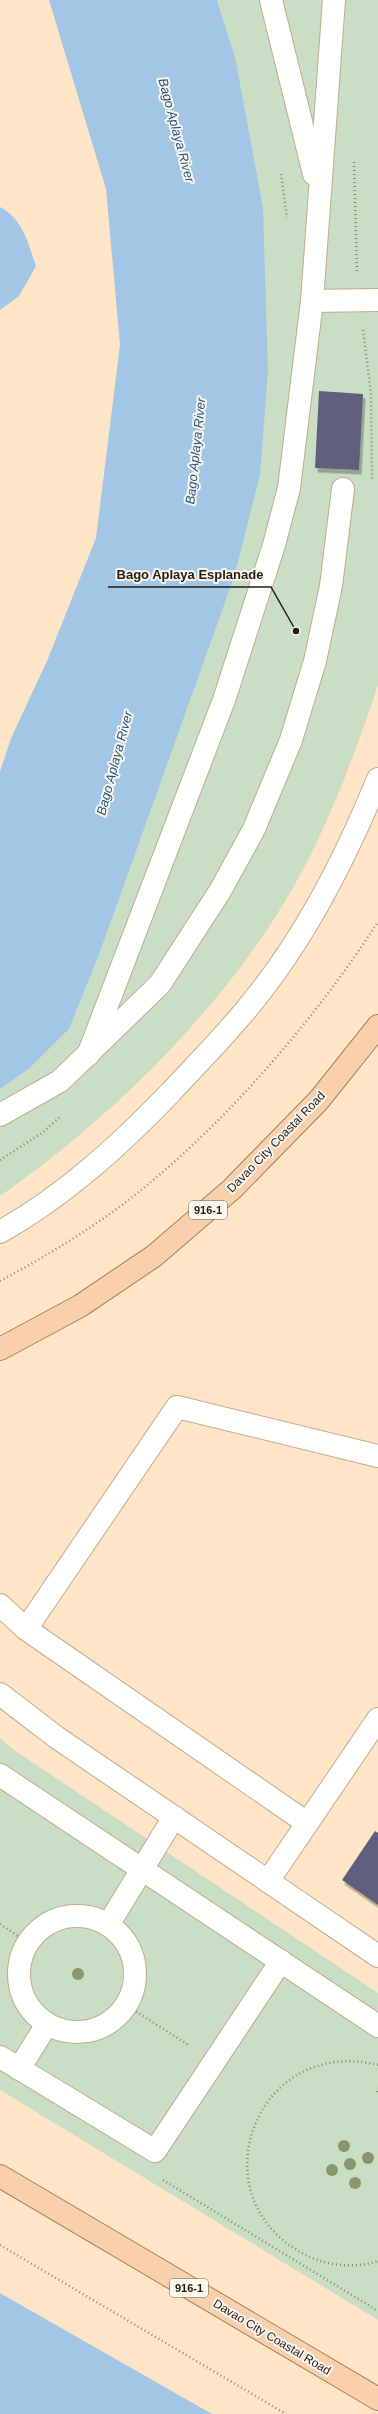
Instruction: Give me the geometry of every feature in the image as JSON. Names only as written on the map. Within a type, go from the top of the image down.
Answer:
[{"type":"main road","name":"Davao City Coastal Road","points":[[0,1349],[80,1306],[160,1251],[232,1189],[319,1100],[378,1026]]},
{"type":"main road","name":"Davao City Coastal Road","points":[[0,2176],[378,2399]]},
{"type":"street","points":[[271,0],[319,198]]},
{"type":"street","points":[[88,1055],[224,700],[274,545],[289,488],[312,301],[334,0]]},
{"type":"street","points":[[312,301],[368,301]]},
{"type":"street","points":[[0,1115],[60,1081],[160,984],[220,891],[254,829],[291,740],[315,661],[331,586],[343,488]]},
{"type":"street","points":[[0,1232],[52,1198],[99,1161],[148,1116],[240,1017],[282,962],[320,903],[356,834],[378,779]]},
{"type":"street","points":[[26,1628],[177,1407],[378,1456]]},
{"type":"street","points":[[0,1605],[26,1628],[307,1823]]},
{"type":"street","points":[[0,1694],[56,1736],[378,1956]]},
{"type":"street","points":[[268,1881],[378,1719]]},
{"type":"street","points":[[0,1775],[378,2026]]},
{"type":"street","points":[[108,1925],[174,1817]]},
{"type":"street","points":[[79,1915],[108,1925],[127,1943],[132,1955],[135,1981],[126,2005],[118,2016],[96,2029],[71,2032],[47,2024],[28,2006],[19,1981],[22,1954],[27,1942],[37,1931],[50,1922],[64,1917],[79,1915]]},
{"type":"street","points":[[0,2057],[155,2151],[281,1961]]},
{"type":"street","points":[[19,2069],[47,2024]]},
{"type":"path","points":[[354,157],[368,301]]},
{"type":"path","points":[[280,166],[287,226]]},
{"type":"path","points":[[0,1282],[49,1255],[119,1207],[193,1144],[276,1059],[350,965],[378,922]]},
{"type":"path","points":[[0,1924],[27,1942]]},
{"type":"path","points":[[126,2005],[214,2062]]},
{"type":"path","points":[[378,2065],[360,2061],[333,2062],[307,2069],[285,2083],[266,2102],[253,2126],[247,2152],[248,2179],[255,2204],[270,2228],[289,2246],[312,2259],[339,2266],[365,2265],[378,2261]]},
{"type":"path","points":[[162,2179],[378,2311]]},
{"type":"path","points":[[0,2245],[286,2414]]},
{"type":"green space","points":[[217,0],[378,0],[378,685],[341,787],[307,862],[266,931],[235,974],[201,1016],[164,1057],[124,1095],[84,1132],[0,1196],[0,1089],[30,1068],[69,1029],[100,952],[164,769],[235,57]]},
{"type":"green space","points":[[0,1738],[11,1748],[378,1993],[378,2320],[0,2090]]},
{"type":"water","name":"Bago Aplaya River","points":[[49,0],[217,0],[235,57],[263,208],[268,371],[260,475],[234,577],[100,952],[69,1029],[30,1068],[0,1089],[0,771],[12,736],[47,661],[96,538],[120,345],[106,189]]},
{"type":"water","points":[[0,207],[14,218],[24,232],[36,266],[19,296],[0,310]]},
{"type":"water","points":[[0,2293],[212,2414],[0,2414]]},
{"type":"building","points":[[319,391],[363,394],[359,470],[315,468]]},
{"type":"building","points":[[375,1831],[378,1833],[378,1905],[342,1880]]},
{"type":"place","name":"Bago Aplaya Esplanade","points":[[296,631]]}]
